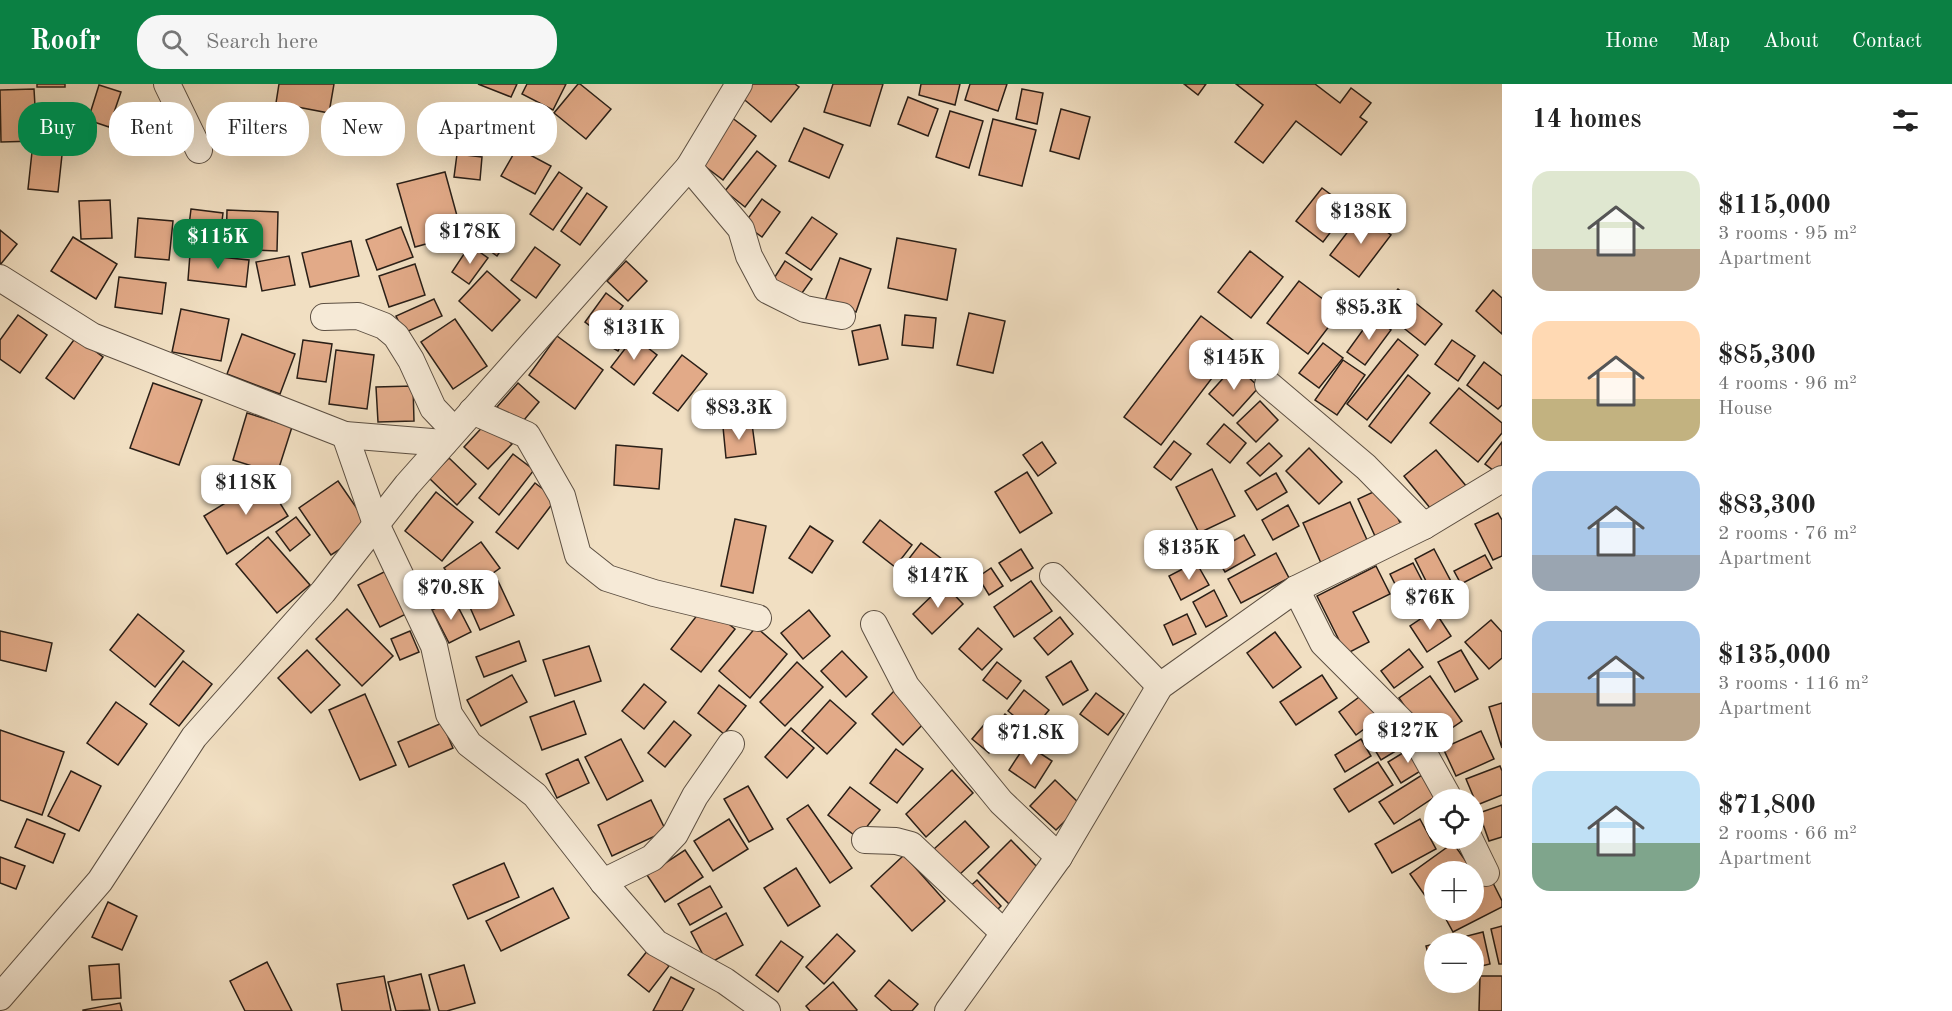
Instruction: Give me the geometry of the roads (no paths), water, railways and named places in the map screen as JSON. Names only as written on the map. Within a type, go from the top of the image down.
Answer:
[{"type":"street","points":[[167,84],[200,150]]},
{"type":"street","points":[[8,1000],[100,881],[194,737],[323,592],[449,437],[689,167],[739,84]]},
{"type":"street","points":[[689,167],[741,229],[749,256],[767,290],[804,309],[842,315]]},
{"type":"street","points":[[0,278],[92,336],[345,435],[449,437]]},
{"type":"street","points":[[324,317],[358,316],[384,326],[396,336],[411,360],[449,437]]},
{"type":"street","points":[[1268,384],[1366,467],[1424,526]]},
{"type":"street","points":[[472,411],[527,435],[562,496],[578,555],[607,578],[654,593],[758,618]]},
{"type":"street","points":[[345,435],[376,524],[434,646],[448,714],[469,744],[535,795],[603,882],[656,943],[725,981],[767,1011]]},
{"type":"street","points":[[948,1011],[1059,857],[1160,686],[1296,589],[1424,526],[1502,479]]},
{"type":"street","points":[[1053,576],[1160,686]]},
{"type":"street","points":[[1296,589],[1323,643],[1412,732],[1444,789]]},
{"type":"street","points":[[874,624],[906,686],[1001,802],[1059,857]]},
{"type":"street","points":[[603,882],[652,858],[675,834],[695,796],[731,744]]},
{"type":"street","points":[[865,840],[896,841],[911,845],[1004,933]]},
{"type":"street","points":[[1474,849],[1486,873]]}]
